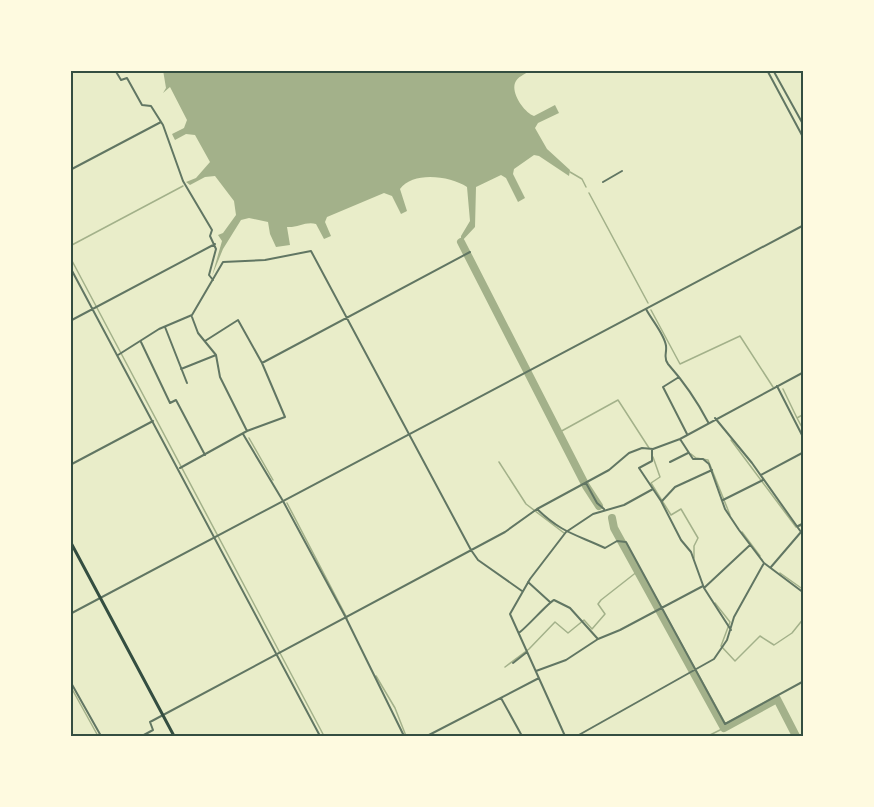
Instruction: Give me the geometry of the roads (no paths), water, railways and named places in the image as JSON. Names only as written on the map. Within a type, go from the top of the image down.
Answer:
[{"type":"main road","points":[[70,541],[174,736]]},
{"type":"street","points":[[115,70],[121,80],[127,78],[142,105],[151,106],[161,122],[179,172],[212,230],[210,236],[215,244],[209,275],[213,280]]},
{"type":"street","points":[[767,70],[804,139]]},
{"type":"street","points":[[773,70],[804,126]]},
{"type":"street","points":[[70,170],[161,122]]},
{"type":"street","points":[[603,182],[622,171]]},
{"type":"street","points":[[70,614],[804,225]]},
{"type":"street","points":[[70,321],[215,244]]},
{"type":"street","points":[[121,354],[165,327],[192,315],[226,260],[264,260],[311,251],[471,550],[478,560],[522,591]]},
{"type":"street","points":[[262,363],[470,252]]},
{"type":"street","points":[[70,267],[121,354],[153,421],[181,467],[320,736]]},
{"type":"street","points":[[646,309],[666,346],[665,357],[686,390],[695,396],[708,422]]},
{"type":"street","points":[[192,315],[198,333],[216,355],[220,377],[247,431]]},
{"type":"street","points":[[181,467],[247,431],[285,417],[262,363],[238,320],[205,341]]},
{"type":"street","points":[[165,327],[187,383]]},
{"type":"street","points":[[141,342],[170,403],[176,400],[205,455]]},
{"type":"street","points":[[181,369],[216,355]]},
{"type":"street","points":[[142,736],[153,730],[150,722],[162,715],[505,532],[537,509],[609,470],[629,453],[642,448],[653,449],[680,439],[715,418],[804,372]]},
{"type":"street","points":[[679,378],[663,387],[687,434]]},
{"type":"street","points":[[777,386],[804,439]]},
{"type":"street","points":[[715,418],[801,532],[770,568]]},
{"type":"street","points":[[70,465],[153,421]]},
{"type":"street","points":[[243,434],[283,501],[345,616],[404,736]]},
{"type":"street","points":[[680,439],[695,460],[707,461],[731,518],[764,563],[804,593]]},
{"type":"street","points":[[653,449],[652,461],[639,468],[662,501],[681,540],[691,552],[703,587],[731,630]]},
{"type":"street","points":[[760,475],[804,452]]},
{"type":"street","points":[[670,462],[688,453]]},
{"type":"street","points":[[662,501],[675,487],[712,470]]},
{"type":"street","points":[[723,500],[763,480]]},
{"type":"street","points":[[585,483],[597,503],[604,509]]},
{"type":"street","points":[[565,736],[520,632],[510,617],[522,591],[566,532],[604,509],[624,505],[653,489]]},
{"type":"street","points":[[537,509],[566,532],[605,548],[621,541],[626,542],[725,724],[804,681]]},
{"type":"street","points":[[798,526],[804,523]]},
{"type":"street","points":[[536,671],[566,660],[598,639],[703,587],[751,545]]},
{"type":"street","points":[[577,736],[648,694],[695,672],[714,659],[764,563]]},
{"type":"street","points":[[528,582],[550,602]]},
{"type":"street","points":[[520,632],[540,616],[554,600],[570,608],[598,639]]},
{"type":"street","points":[[513,663],[528,651]]},
{"type":"street","points":[[427,736],[539,678]]},
{"type":"street","points":[[70,681],[101,736]]},
{"type":"street","points":[[501,698],[522,736]]},
{"type":"waterway","points":[[570,172],[582,179],[586,187]]},
{"type":"waterway","points":[[70,246],[183,186]]},
{"type":"waterway","points":[[589,193],[648,303]]},
{"type":"waterway","points":[[461,242],[586,486],[599,506]]},
{"type":"waterway","points":[[70,257],[324,736]]},
{"type":"waterway","points":[[651,310],[680,364],[740,336],[773,387]]},
{"type":"waterway","points":[[783,389],[797,418]]},
{"type":"waterway","points":[[558,433],[618,400],[649,448]]},
{"type":"waterway","points":[[804,414],[797,418],[804,431]]},
{"type":"waterway","points":[[249,438],[273,480]]},
{"type":"waterway","points":[[731,440],[796,527],[804,525]]},
{"type":"waterway","points":[[691,454],[696,458],[708,460],[730,515]]},
{"type":"waterway","points":[[653,457],[660,477],[651,483],[671,515],[681,509],[698,538],[694,546],[694,558]]},
{"type":"waterway","points":[[499,462],[526,504],[564,533]]},
{"type":"waterway","points":[[287,503],[347,618]]},
{"type":"waterway","points":[[612,518],[614,528],[724,728],[777,699],[796,736]]},
{"type":"waterway","points":[[742,532],[760,556]]},
{"type":"waterway","points":[[505,667],[529,649],[555,622],[568,633],[584,620],[592,629],[605,614],[598,604],[601,600],[638,571]]},
{"type":"waterway","points":[[780,573],[804,590]]},
{"type":"waterway","points":[[715,603],[730,622],[721,646],[735,661],[760,636],[774,645],[792,633],[804,618]]},
{"type":"waterway","points":[[376,676],[395,708],[406,736]]},
{"type":"waterway","points":[[70,690],[72,689],[98,736]]},
{"type":"waterway","points":[[708,736],[724,728]]}]
